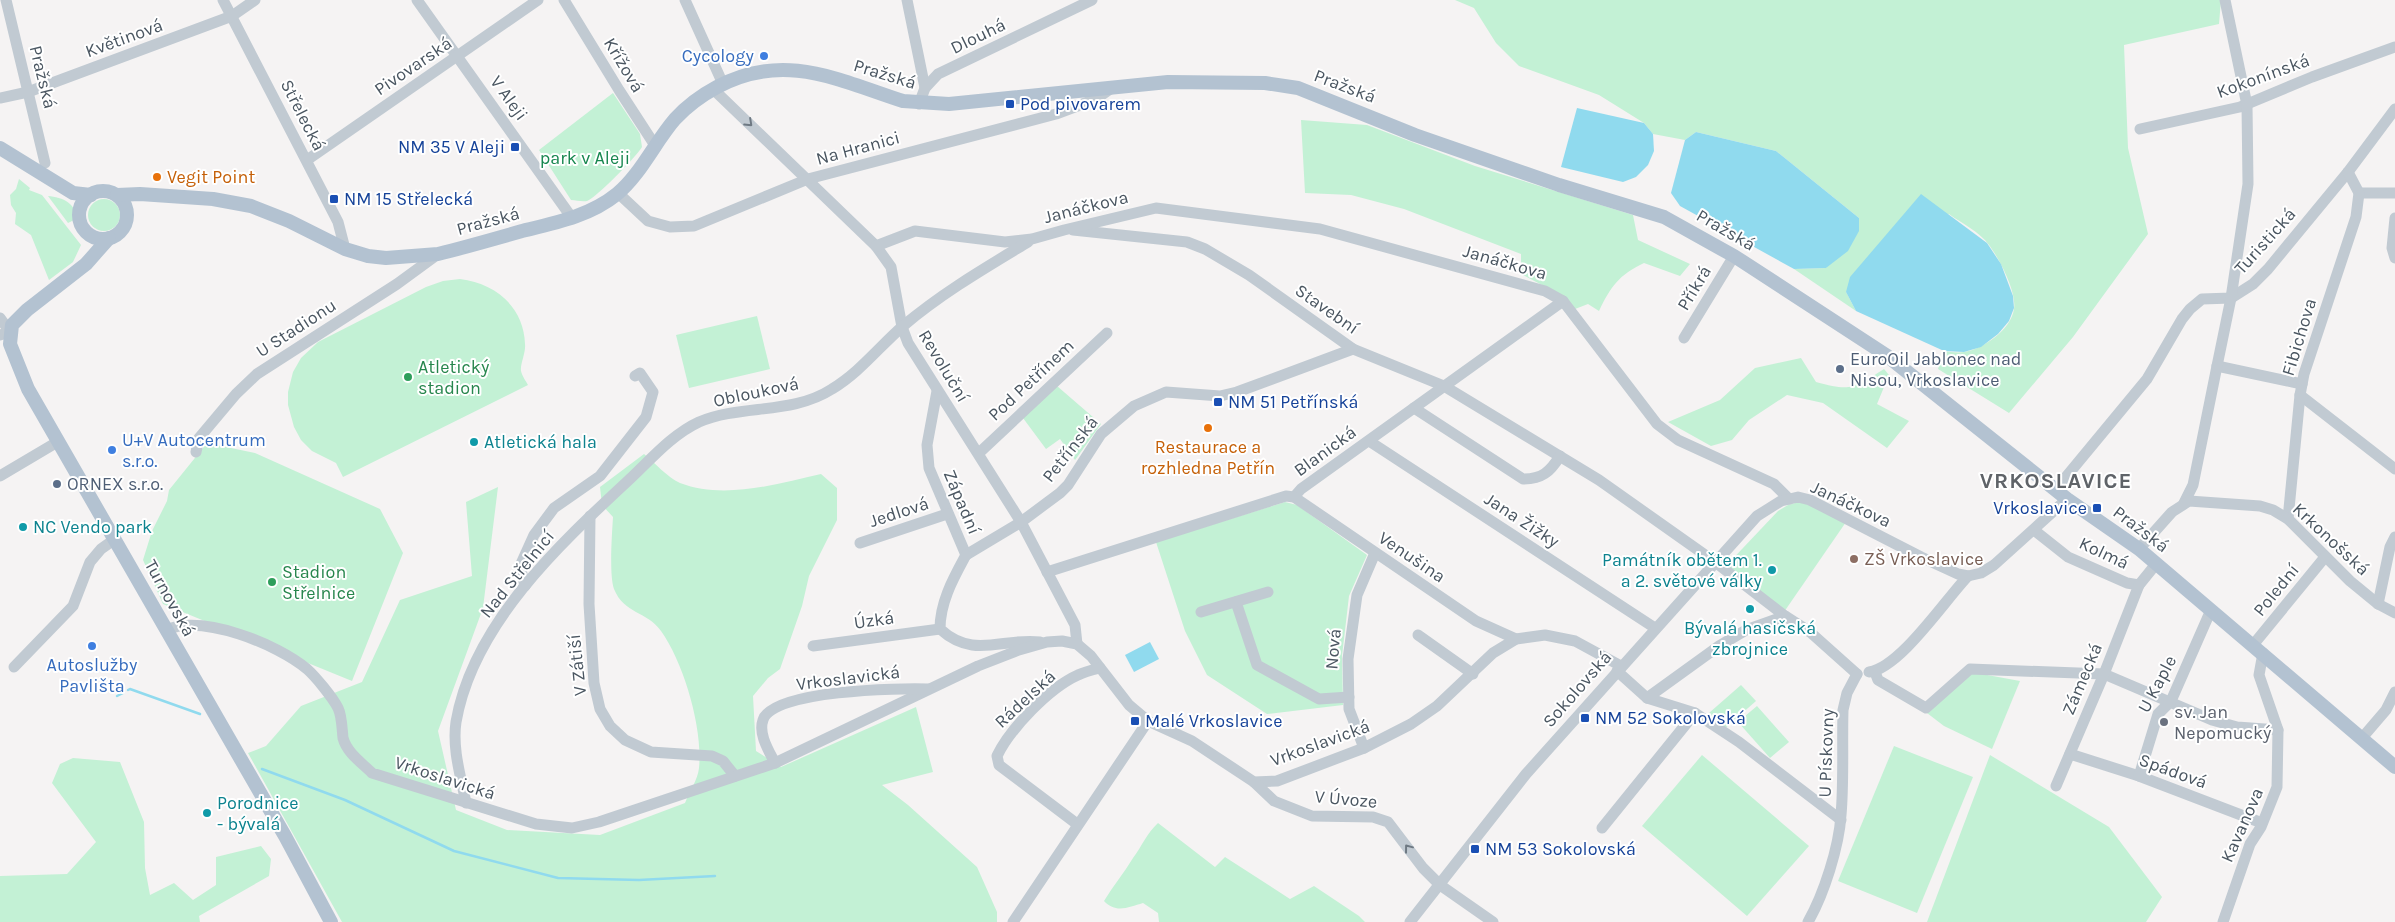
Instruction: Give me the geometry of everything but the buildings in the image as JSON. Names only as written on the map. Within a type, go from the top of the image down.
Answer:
[{"type":"main road","name":"Pražská","points":[[0,148],[72,193],[91,194],[104,191],[117,196],[140,194],[160,197],[213,199],[251,206],[289,221],[345,249],[377,257],[438,254],[572,218],[595,208],[618,193],[656,147],[674,120],[695,100],[718,87],[762,71],[801,70],[826,75],[903,101],[919,104],[949,104],[1116,86],[1209,82],[1265,84],[1298,88],[1415,135],[1559,185],[1664,218],[1734,256],[1886,355],[2067,499],[2139,549],[2395,767]]},
{"type":"main road","points":[[0,157],[70,199],[80,213],[88,248],[79,270]]},
{"type":"main road","points":[[80,213],[82,204],[91,194]]},
{"type":"main road","points":[[117,196],[123,202],[127,214]]},
{"type":"main road","name":"Pražská","points":[[109,238],[120,232],[124,226],[127,214],[135,206],[160,197]]},
{"type":"main road","points":[[85,230],[96,237],[109,238]]},
{"type":"main road","points":[[5,334],[17,319],[79,270],[109,238]]},
{"type":"main road","name":"Turnovská","points":[[5,334],[20,371],[285,836],[331,922]]},
{"type":"street","name":"Pražská","points":[[6,0],[44,163]]},
{"type":"street","name":"Střelecká","points":[[223,0],[338,222],[345,249]]},
{"type":"street","name":"Květinová","points":[[0,98],[28,92],[232,16],[256,0]]},
{"type":"street","name":"V Aleji","points":[[417,0],[572,218]]},
{"type":"street","name":"Pivovarská","points":[[307,160],[538,0]]},
{"type":"street","name":"Křížová","points":[[564,0],[656,147]]},
{"type":"street","name":"Revoluční","points":[[685,0],[718,87],[876,246],[891,267],[902,327],[908,343],[1022,522],[1075,625],[1077,644]]},
{"type":"street","points":[[907,0],[925,88]]},
{"type":"street","name":"Dlouhá","points":[[919,104],[925,88],[938,74],[1092,0]]},
{"type":"street","points":[[2056,489],[2147,379],[2182,319],[2190,309],[2202,300],[2231,298],[2248,184],[2247,105],[2225,0]]},
{"type":"street","name":"Kokonínská","points":[[2140,129],[2247,105],[2312,77],[2395,47]]},
{"type":"street","name":"Na Hranici","points":[[618,193],[648,220],[670,227],[694,226],[808,179],[1056,114],[1096,99],[1116,86]]},
{"type":"street","name":"Turistická","points":[[2184,503],[2193,485],[2231,298],[2253,284],[2268,269],[2348,172],[2395,109]]},
{"type":"street","points":[[2348,172],[2359,193],[2395,193]]},
{"type":"street","name":"Fibichova","points":[[2288,519],[2301,389],[2356,217],[2359,193]]},
{"type":"street","name":"Janáčkova","points":[[876,246],[915,231],[1005,242],[1032,240],[1064,230],[1156,208],[1320,229],[1545,291],[1563,301],[1657,424],[1678,440],[1774,484],[1790,499],[1810,500],[1948,570],[1968,576]]},
{"type":"street","points":[[2395,218],[2392,248],[2395,258]]},
{"type":"street","name":"Stavební","points":[[1064,230],[1187,242],[1205,249],[1249,276],[1353,349],[1444,386],[1599,480],[1715,562],[1785,616],[1810,632],[1858,674]]},
{"type":"street","name":"Oblouková","points":[[590,516],[678,434],[699,422],[722,415],[790,406],[831,390],[855,372],[902,327],[946,292],[1032,240]]},
{"type":"street","name":"U Stadionu","points":[[196,452],[199,438],[236,394],[257,374],[397,284],[438,254]]},
{"type":"street","name":"Příkrá","points":[[1684,338],[1734,256]]},
{"type":"street","name":"Blanická","points":[[1047,572],[1286,496],[1294,497],[1563,301]]},
{"type":"street","points":[[0,318],[5,334]]},
{"type":"street","name":"Pod Petřínem","points":[[979,454],[1107,333]]},
{"type":"street","name":"Petřínská","points":[[966,555],[1022,522],[1068,485],[1101,434],[1121,416],[1144,401],[1166,392],[1220,396],[1237,392],[1353,349]]},
{"type":"street","points":[[2217,366],[2301,389],[2395,469]]},
{"type":"street","points":[[525,586],[520,566],[534,535],[554,508],[600,476],[646,417],[653,392],[640,373],[635,376]]},
{"type":"street","name":"Západní","points":[[937,391],[927,445],[929,468],[966,555],[948,588],[940,618],[940,629]]},
{"type":"street","points":[[1414,408],[1523,479],[1535,479],[1543,476],[1560,456]]},
{"type":"street","points":[[0,476],[59,441]]},
{"type":"street","name":"Jana Žižky","points":[[1369,441],[1655,628]]},
{"type":"street","name":"Venušina","points":[[1294,497],[1476,621],[1516,638]]},
{"type":"street","name":"Sokolovská","points":[[1410,922],[1526,774],[1619,668],[1757,516],[1771,506],[1790,499]]},
{"type":"street","points":[[1858,674],[1881,670],[1900,656],[1968,576],[1981,573],[1994,565],[2067,499]]},
{"type":"street","name":"Krkonošská","points":[[2184,503],[2195,500],[2260,506],[2273,510],[2288,519],[2350,582],[2378,604],[2395,613]]},
{"type":"street","points":[[2139,549],[2172,512],[2184,503]]},
{"type":"street","name":"Jedlová","points":[[860,542],[948,514]]},
{"type":"street","name":"Nad Střelnicí","points":[[466,803],[455,748],[456,722],[471,671],[497,624],[525,586],[590,516]]},
{"type":"street","name":"V Zátiší","points":[[590,516],[589,604],[594,684],[600,709],[610,726],[625,740],[651,752],[712,756],[723,761],[736,776]]},
{"type":"street","name":"Kolmá","points":[[2034,530],[2068,557],[2127,583],[2139,585],[2156,564]]},
{"type":"street","points":[[2378,604],[2390,547],[2395,537]]},
{"type":"street","points":[[14,667],[73,606],[90,562],[101,549],[115,539]]},
{"type":"street","name":"Nová","points":[[1364,748],[1349,709],[1348,658],[1357,595],[1375,553]]},
{"type":"street","name":"Polední","points":[[2258,649],[2325,557]]},
{"type":"street","name":"Zámecká","points":[[2056,786],[2104,674],[2139,585]]},
{"type":"street","points":[[1201,612],[1268,592]]},
{"type":"street","points":[[1236,602],[1256,665],[1319,699],[1349,697]]},
{"type":"street","name":"U Kaple","points":[[2139,776],[2158,714],[2171,701],[2211,610]]},
{"type":"street","points":[[1646,698],[1719,646],[1746,630],[1785,616]]},
{"type":"street","name":"Vrkoslavická","points":[[166,630],[188,624],[215,628],[269,645],[308,670],[339,709],[344,741],[352,754],[372,773],[536,824],[572,828],[599,822],[775,763],[978,666],[1019,650],[1047,642],[1062,641],[1077,644],[1100,668],[1129,706],[1148,721],[1192,741],[1254,782],[1277,781],[1364,748],[1411,724],[1437,706],[1473,674],[1493,653],[1516,638],[1545,635],[1575,641],[1619,668],[1646,698]]},
{"type":"street","points":[[940,629],[947,636],[964,643],[991,647],[1024,640],[1047,642]]},
{"type":"street","name":"Úzká","points":[[812,646],[940,629]]},
{"type":"street","points":[[1418,635],[1473,674]]},
{"type":"street","name":"Kavanova","points":[[2223,922],[2250,844],[2262,823],[2278,787],[2278,730],[2259,675],[2258,649]]},
{"type":"street","name":"Rádelská","points":[[1077,824],[999,765],[997,756],[1005,740],[1041,702],[1077,675],[1100,668]]},
{"type":"street","points":[[1874,672],[1878,680],[1926,708],[1970,669],[2104,674],[2212,720],[2237,727],[2278,730]]},
{"type":"street","name":"U Pískovny","points":[[1808,922],[1815,910],[1831,863],[1840,820],[1843,710],[1847,693],[1858,674]]},
{"type":"street","name":"Vrkoslavická","points":[[775,763],[765,743],[762,730],[763,720],[775,706],[813,696],[896,688],[929,690]]},
{"type":"street","points":[[2362,738],[2386,710],[2395,692]]},
{"type":"street","points":[[1646,698],[1695,713],[1739,742],[1840,820]]},
{"type":"street","points":[[1602,828],[1695,713]]},
{"type":"street","points":[[1013,922],[1077,824],[1148,721]]},
{"type":"street","name":"Spádová","points":[[2070,754],[2139,776],[2262,823]]},
{"type":"street","name":"V Úvoze","points":[[1254,782],[1274,800],[1312,816],[1373,817],[1388,822],[1423,868],[1440,885],[1493,922]]},
{"type":"green space","points":[[1455,0],[2221,0],[2219,24],[2124,45],[2128,148],[2148,234],[2073,337],[2009,413],[1938,369],[1944,351],[1964,352],[1987,343],[2002,331],[2012,317],[2014,309],[2013,294],[2002,266],[1989,245],[1976,232],[1949,214],[1846,292],[1856,311],[1794,269],[1826,268],[1859,218],[1776,151],[1696,132],[1685,140],[1653,134],[1644,123],[1599,95],[1519,66],[1496,43],[1474,8]]},
{"type":"green space","name":"park v Aleji","points":[[613,93],[640,134],[642,147],[633,159],[599,193],[587,201],[571,200],[539,150]]},
{"type":"green space","points":[[1301,120],[1367,125],[1475,166],[1633,215],[1638,240],[1690,264],[1680,276],[1644,263],[1628,272],[1617,282],[1599,311],[1588,304],[1575,309],[1557,293],[1521,274],[1521,254],[1404,209],[1351,195],[1305,193]]},
{"type":"green space","points":[[19,179],[30,188],[29,190],[42,195],[81,245],[73,262],[49,280],[31,235],[15,224],[16,213],[11,205],[10,195],[16,189]]},
{"type":"green space","points":[[48,196],[68,202],[74,210],[74,220],[68,223]]},
{"type":"green space","points":[[104,199],[116,203],[120,215],[116,227],[104,231],[92,227],[88,215],[92,203]]},
{"type":"green space","name":"Atletický stadion","points":[[460,279],[473,281],[496,292],[513,308],[523,331],[525,347],[521,371],[528,385],[343,477],[336,463],[312,451],[301,440],[294,427],[288,405],[288,392],[293,372],[301,358],[318,342],[426,287],[443,281]]},
{"type":"green space","points":[[757,316],[770,369],[689,388],[676,335]]},
{"type":"green space","points":[[1801,358],[1816,382],[1838,387],[1859,384],[1884,369],[1889,375],[1877,404],[1909,421],[1887,448],[1823,403],[1787,395],[1749,420],[1732,440],[1711,446],[1668,422],[1720,400],[1755,368]]},
{"type":"green space","points":[[1057,386],[1101,424],[1075,460],[1060,439],[1046,449],[1023,418]]},
{"type":"green space","name":"Stadion Střelnice","points":[[207,443],[255,453],[380,509],[403,553],[352,681],[163,604],[143,560],[152,531],[167,501],[169,490]]},
{"type":"green space","points":[[644,454],[675,480],[697,488],[714,490],[751,489],[821,474],[837,488],[837,520],[809,576],[802,606],[780,669],[768,678],[753,696],[756,751],[781,767],[916,707],[933,772],[882,785],[908,805],[977,867],[997,912],[997,922],[342,922],[248,753],[266,746],[301,706],[362,682],[400,600],[472,576],[466,502],[498,487],[483,608],[438,731],[456,810],[507,830],[600,835],[685,803],[699,768],[698,735],[690,697],[677,660],[661,631],[655,624],[624,603],[614,589],[611,565],[613,517],[602,505],[600,487]]},
{"type":"green space","points":[[1285,502],[1297,505],[1367,555],[1349,596],[1342,656],[1343,705],[1267,714],[1207,675],[1185,631],[1156,542]]},
{"type":"green space","points":[[1799,502],[1807,503],[1846,522],[1784,612],[1725,567],[1778,511],[1788,505]]},
{"type":"green space","points":[[1971,672],[2020,681],[1992,749],[1944,726],[1927,713]]},
{"type":"green space","points":[[1741,685],[1756,701],[1723,730],[1709,713]]},
{"type":"green space","points":[[1757,706],[1789,742],[1770,758],[1738,722]]},
{"type":"green space","points":[[1894,746],[1973,777],[1917,913],[1838,881]]},
{"type":"green space","points":[[1702,755],[1809,846],[1747,916],[1642,826]]},
{"type":"green space","points":[[1990,755],[2109,827],[2162,897],[2146,922],[1927,922]]},
{"type":"green space","points":[[73,758],[120,762],[144,822],[145,868],[150,895],[174,883],[193,900],[216,885],[216,857],[261,846],[271,859],[269,876],[199,916],[200,922],[0,922],[0,876],[67,874],[96,842],[52,783],[60,764]]},
{"type":"green space","points":[[1158,823],[1215,867],[1225,857],[1290,899],[1314,886],[1365,922],[1159,922],[1158,913],[1143,903],[1128,908],[1118,908],[1109,905],[1104,901]]},
{"type":"water","points":[[1577,108],[1644,123],[1653,134],[1654,151],[1648,165],[1636,177],[1623,182],[1561,167]]},
{"type":"water","points":[[1696,132],[1776,151],[1859,218],[1859,231],[1848,251],[1826,268],[1794,269],[1680,206],[1671,193],[1685,140]]},
{"type":"water","points":[[1921,194],[1987,243],[2001,264],[2013,296],[2014,308],[2009,321],[1998,334],[1981,347],[1964,352],[1944,351],[1856,311],[1846,292],[1850,277]]},
{"type":"water","points":[[1150,642],[1159,659],[1134,672],[1125,655]]},
{"type":"waterway","points":[[128,690],[130,689],[200,714]]},
{"type":"waterway","points":[[117,696],[123,693]]},
{"type":"waterway","points":[[262,769],[345,800],[454,851],[558,878],[639,880],[715,876]]},
{"type":"place","name":"Cycology","points":[[764,56]]},
{"type":"place","name":"Pod pivovarem","points":[[1010,104]]},
{"type":"place","name":"NM 35 V Aleji","points":[[515,147]]},
{"type":"place","name":"Vegit Point","points":[[157,177]]},
{"type":"place","name":"NM 15 Střelecká","points":[[334,199]]},
{"type":"place","name":"EuroOil Jablonec nad Nisou, Vrkoslavice","points":[[1840,369]]},
{"type":"place","name":"Atletický stadion","points":[[408,377]]},
{"type":"place","name":"NM 51 Petřínská","points":[[1218,402]]},
{"type":"place","name":"Restaurace a rozhledna Petřín","points":[[1208,428]]},
{"type":"place","name":"Atletická hala","points":[[474,442]]},
{"type":"place","name":"U+V Autocentrum s.r.o.","points":[[112,450]]},
{"type":"place","name":"ORNEX s.r.o.","points":[[57,484]]},
{"type":"place","name":"Vrkoslavice","points":[[2097,508]]},
{"type":"place","name":"NC Vendo park","points":[[23,527]]},
{"type":"place","name":"ZŠ Vrkoslavice","points":[[1854,559]]},
{"type":"place","name":"Památník obětem 1. a 2. světové války","points":[[1772,570]]},
{"type":"place","name":"Stadion Střelnice","points":[[272,582]]},
{"type":"place","name":"Bývalá hasičská zbrojnice","points":[[1750,609]]},
{"type":"place","name":"Autoslužby Pavlišta","points":[[92,646]]},
{"type":"place","name":"NM 52 Sokolovská","points":[[1585,718]]},
{"type":"place","name":"Malé Vrkoslavice","points":[[1135,721]]},
{"type":"place","name":"sv. Jan Nepomucký","points":[[2164,722]]},
{"type":"place","name":"Porodnice - bývalá","points":[[207,813]]},
{"type":"place","name":"NM 53 Sokolovská","points":[[1475,849]]},
{"type":"district","name":"VRKOSLAVICE","points":[[2056,480]]}]
